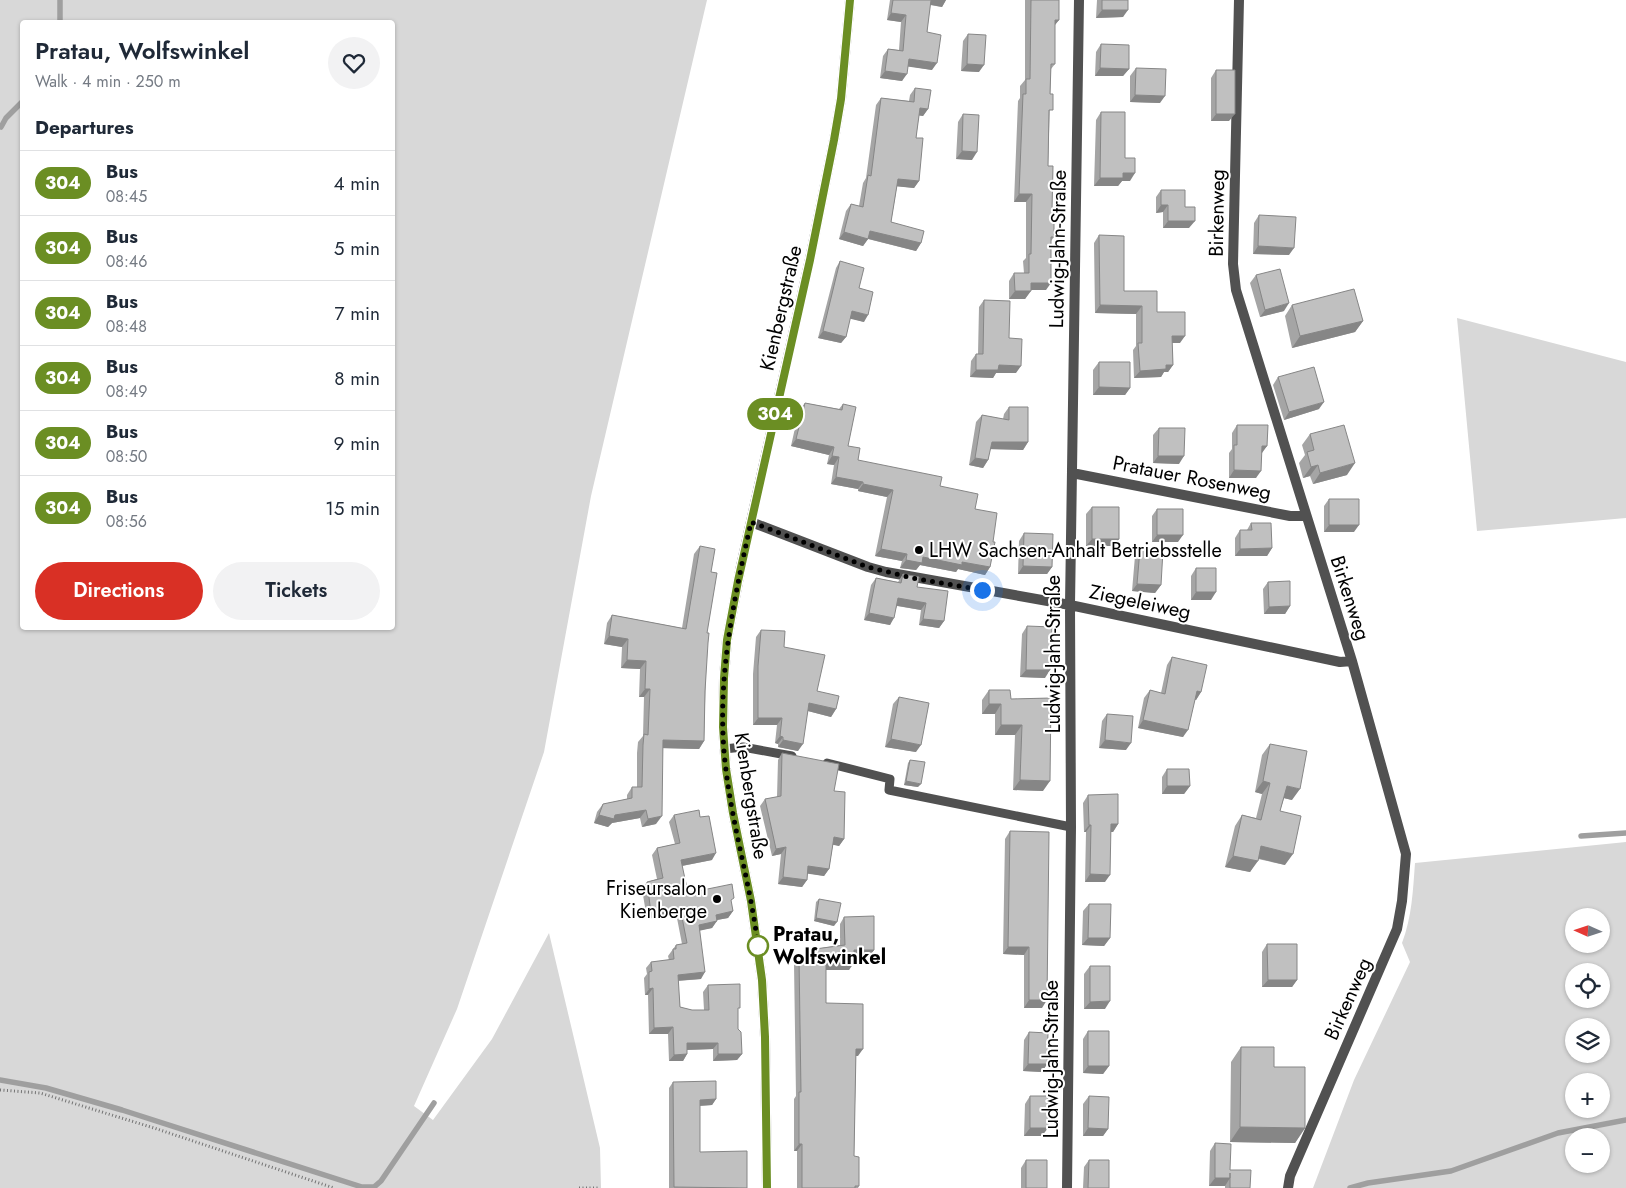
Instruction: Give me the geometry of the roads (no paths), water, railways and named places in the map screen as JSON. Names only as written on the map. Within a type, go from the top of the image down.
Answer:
[{"type":"main road","name":"Kienbergstraße","points":[[767,1188],[765,1037],[762,980],[751,901],[729,791],[724,749],[723,704],[727,640],[833,148],[841,99],[850,0]]},
{"type":"street","name":"Ludwig-Jahn-Straße","points":[[1068,1188],[1071,827],[1070,605],[1079,0]]},
{"type":"street","name":"Birkenweg","points":[[1239,0],[1233,264],[1236,290],[1305,516],[1352,661],[1406,854],[1402,901],[1397,929],[1391,946],[1290,1176],[1288,1188]]},
{"type":"street","name":"Pratauer Rosenweg","points":[[1072,472],[1290,516],[1305,516]]},
{"type":"street","name":"Ziegeleiweg","points":[[751,522],[868,567],[886,572],[1070,605],[1340,662],[1352,661]]},
{"type":"lane","points":[[724,749],[744,747],[798,757]]},
{"type":"lane","points":[[816,761],[843,766],[890,779],[889,790],[1071,827]]},
{"type":"waterway","points":[[60,0],[60,20]]},
{"type":"waterway","points":[[1,127],[6,118],[20,104]]},
{"type":"waterway","points":[[1581,836],[1626,833]]},
{"type":"waterway","points":[[0,1080],[46,1088],[122,1110],[362,1187],[374,1187],[381,1181],[434,1103]]},
{"type":"waterway","points":[[1350,1188],[1368,1183],[1451,1171],[1558,1133],[1626,1120]]},
{"type":"place","name":"LHW Sachsen-Anhalt Betriebsstelle","points":[[919,550]]},
{"type":"place","name":"Friseursalon Kienberge","points":[[717,899]]},
{"type":"place","name":"Pratau, Wolfswinkel","points":[[758,946]]}]
